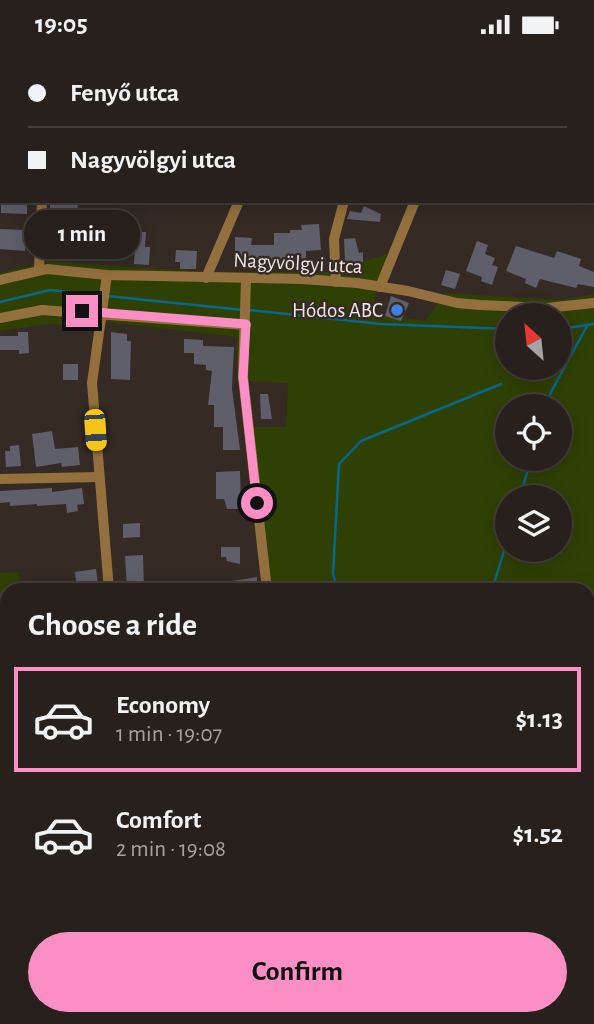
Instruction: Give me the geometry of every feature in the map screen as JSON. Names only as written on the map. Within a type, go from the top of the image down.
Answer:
[{"type":"street","points":[[39,270],[42,203]]},
{"type":"street","points":[[206,278],[238,203]]},
{"type":"street","points":[[336,282],[334,239],[343,203]]},
{"type":"street","points":[[380,287],[414,203]]},
{"type":"street","name":"Nagyvölgyi utca","points":[[0,280],[39,270],[107,275],[336,282],[480,305],[546,308],[594,303]]},
{"type":"street","points":[[107,275],[92,383],[108,583]]},
{"type":"street","points":[[246,279],[243,377],[266,583]]},
{"type":"street","points":[[0,318],[103,301],[246,314]]},
{"type":"street","points":[[0,478],[98,477]]},
{"type":"green space","points":[[389,254],[370,313],[425,321],[445,293],[561,300],[594,294],[594,583],[263,583],[245,427],[286,427],[288,383],[237,381],[237,337],[90,320],[89,326],[47,324],[0,331],[0,273],[49,261],[201,272],[327,272]]},
{"type":"green space","points":[[19,572],[19,583],[0,583],[0,573]]},
{"type":"building","points":[[50,203],[78,203],[77,219],[65,219],[65,211],[50,211]]},
{"type":"building","points":[[1,204],[27,205],[27,214],[1,213]]},
{"type":"building","points":[[364,206],[381,214],[380,222],[347,219],[350,211],[361,213]]},
{"type":"building","points":[[319,224],[321,250],[306,251],[306,267],[250,266],[250,262],[235,262],[235,237],[252,238],[251,245],[274,245],[274,233],[290,233],[290,230],[302,230],[301,225]]},
{"type":"building","points":[[0,229],[26,230],[25,251],[0,249]]},
{"type":"building","points":[[69,230],[70,254],[48,255],[49,231]]},
{"type":"building","points":[[136,232],[146,232],[145,247],[150,247],[149,265],[134,264]]},
{"type":"building","points":[[355,238],[359,253],[363,252],[363,262],[345,263],[344,239]]},
{"type":"building","points":[[477,241],[488,245],[485,254],[495,258],[492,265],[498,267],[492,285],[481,281],[482,277],[466,271]]},
{"type":"building","points":[[88,244],[109,247],[108,261],[88,260]]},
{"type":"building","points":[[516,246],[554,258],[557,251],[581,259],[579,266],[594,272],[594,287],[578,284],[576,288],[540,279],[536,288],[525,283],[526,279],[506,271]]},
{"type":"building","points":[[176,250],[197,251],[196,269],[180,269],[180,262],[175,262]]},
{"type":"building","points":[[446,270],[460,274],[455,289],[441,285]]},
{"type":"building","name":"Hódos ABC","points":[[391,296],[409,303],[401,321],[385,316]]},
{"type":"building","points":[[18,332],[28,332],[29,353],[0,350],[0,336],[18,336]]},
{"type":"building","points":[[111,332],[127,334],[127,341],[131,341],[130,380],[111,379]]},
{"type":"building","points":[[184,339],[203,340],[203,346],[234,347],[232,389],[240,450],[223,450],[223,427],[214,427],[214,405],[208,405],[212,371],[206,370],[206,365],[194,364],[194,353],[184,353]]},
{"type":"building","points":[[63,364],[78,364],[78,380],[63,380]]},
{"type":"building","points":[[260,394],[268,394],[272,419],[261,419]]},
{"type":"building","points":[[52,431],[55,449],[78,447],[80,465],[62,467],[61,463],[36,467],[32,434]]},
{"type":"building","points":[[19,445],[21,466],[6,467],[5,451],[10,451],[10,446]]},
{"type":"building","points":[[240,471],[241,509],[227,509],[224,499],[216,499],[216,472]]},
{"type":"building","points":[[52,488],[52,492],[82,488],[84,504],[77,505],[78,511],[67,513],[66,504],[10,506],[10,502],[0,503],[0,491]]},
{"type":"building","points":[[140,523],[140,537],[123,538],[123,524]]},
{"type":"building","points":[[221,547],[240,547],[240,564],[221,557]]},
{"type":"building","points":[[143,555],[144,583],[127,583],[125,556]]},
{"type":"building","points":[[96,569],[98,583],[76,583],[75,572]]},
{"type":"building","points":[[257,577],[257,583],[232,581]]},
{"type":"waterway","points":[[0,302],[50,290],[100,295]]},
{"type":"waterway","points":[[107,296],[243,310]]},
{"type":"waterway","points":[[249,310],[381,324],[495,328]]},
{"type":"waterway","points":[[572,327],[594,324]]},
{"type":"waterway","points":[[550,394],[587,326]]},
{"type":"waterway","points":[[336,583],[333,574],[339,464],[361,441],[501,384]]},
{"type":"waterway","points":[[523,485],[528,471]]},
{"type":"waterway","points":[[494,583],[501,562]]},
{"type":"place","name":"Hódos ABC","points":[[397,310]]},
{"type":"route","points":[[82,311],[246,324],[243,377],[257,503]]}]
